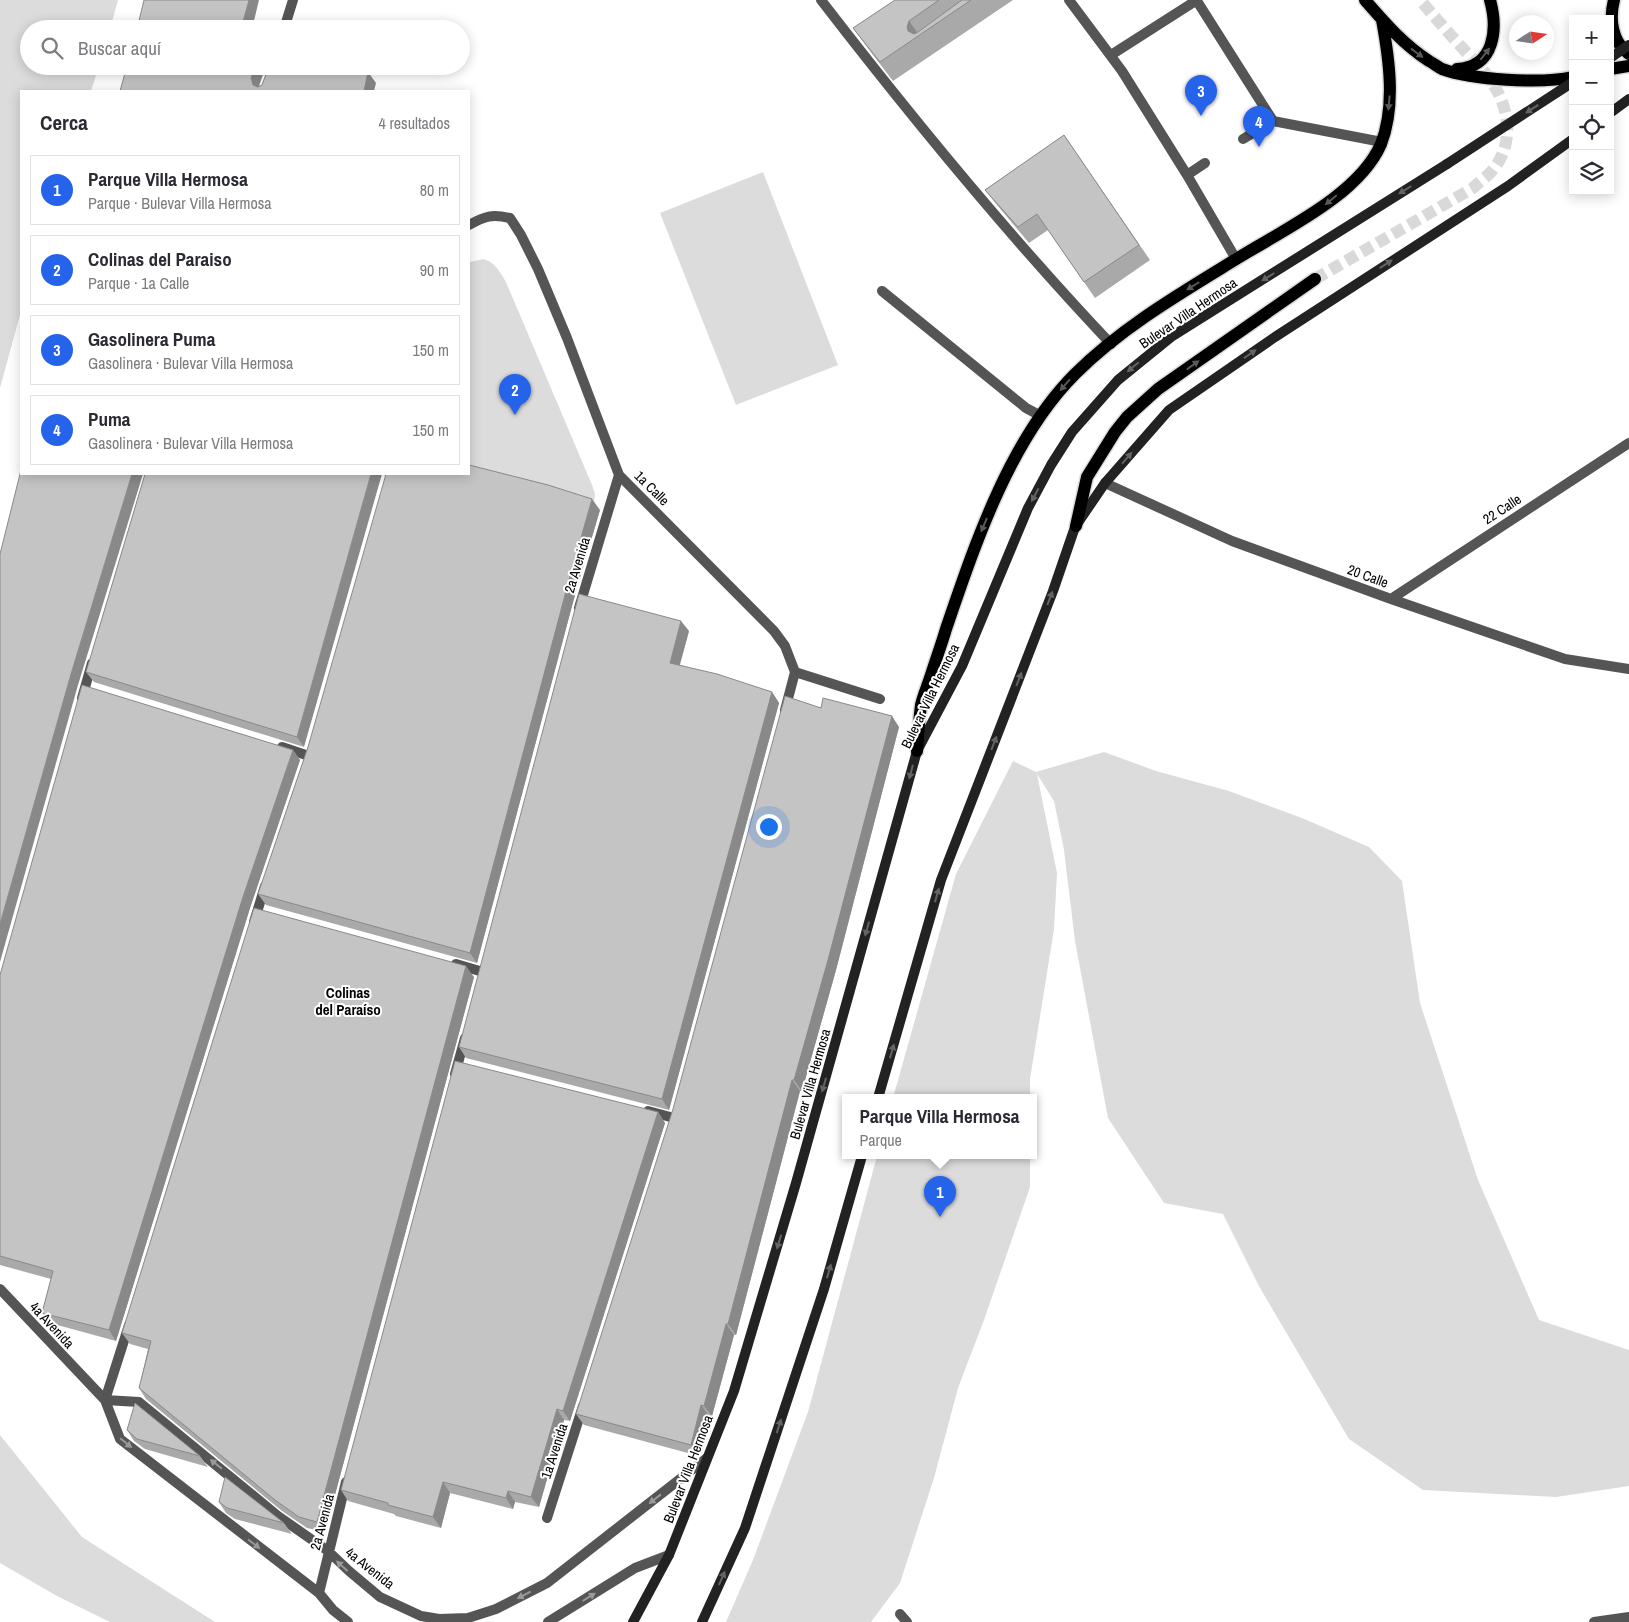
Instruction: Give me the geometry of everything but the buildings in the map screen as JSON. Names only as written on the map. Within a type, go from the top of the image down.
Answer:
[{"type":"main road","points":[[1365,0],[1400,39],[1442,69],[1504,79],[1540,80],[1569,77]]},
{"type":"main road","points":[[1442,69],[1470,67],[1484,58],[1491,45],[1495,27],[1490,0]]},
{"type":"main road","points":[[1614,0],[1611,13],[1614,34],[1629,54]]},
{"type":"main road","points":[[917,751],[921,703],[974,549],[1002,483],[1041,416],[1075,374],[1132,326],[1236,259],[1327,204],[1366,167],[1382,142],[1386,128],[1390,89],[1387,49],[1382,20]]},
{"type":"main road","points":[[1614,55],[1629,45]]},
{"type":"main road","points":[[1614,68],[1629,66]]},
{"type":"main road","name":"Bulevar Villa Hermosa","points":[[633,1622],[669,1555],[734,1391],[796,1183],[917,751],[928,727],[962,666],[1028,508],[1051,465],[1072,432],[1118,380],[1171,338],[1569,85]]},
{"type":"main road","points":[[1614,109],[1629,99]]},
{"type":"main road","points":[[1076,526],[1105,482],[1168,410],[1275,336],[1508,186],[1569,142]]},
{"type":"main road","points":[[879,1094],[941,880],[1053,592],[1076,526],[1087,477],[1127,417],[1158,389],[1315,279]]},
{"type":"main road","points":[[702,1622],[745,1528],[824,1289],[861,1159]]},
{"type":"street","points":[[287,20],[293,0]]},
{"type":"street","points":[[821,0],[867,60],[1004,226],[1111,344]]},
{"type":"street","points":[[1069,0],[1111,55],[1187,175],[1236,259]]},
{"type":"street","points":[[1111,55],[1197,0],[1273,122]]},
{"type":"street","points":[[1243,139],[1273,122],[1382,142]]},
{"type":"street","points":[[1187,175],[1205,163]]},
{"type":"street","name":"1a Calle","points":[[470,223],[480,218],[495,215],[510,218],[538,269],[567,338],[619,475],[774,631],[785,646],[795,672]]},
{"type":"street","points":[[882,291],[1026,408],[1041,416]]},
{"type":"street","name":"22 Calle","points":[[1391,599],[1629,442]]},
{"type":"street","name":"2a Avenida","points":[[576,620],[619,475]]},
{"type":"street","name":"20 Calle","points":[[1105,482],[1232,541],[1391,599],[1565,659],[1629,669]]},
{"type":"street","points":[[80,706],[90,688],[96,650]]},
{"type":"street","points":[[782,719],[795,672],[880,699]]},
{"type":"street","points":[[272,744],[309,756]]},
{"type":"street","points":[[252,928],[262,911],[270,873]]},
{"type":"street","points":[[445,961],[483,972]]},
{"type":"street","points":[[452,1082],[462,1065],[468,1027]]},
{"type":"street","points":[[637,1109],[674,1118]]},
{"type":"street","name":"4a Avenida","points":[[0,1289],[105,1400],[120,1439],[319,1593],[333,1610],[348,1622]]},
{"type":"street","points":[[105,1400],[132,1315]]},
{"type":"street","name":"1a Avenida","points":[[547,1518],[586,1394]]},
{"type":"street","name":"4a Avenida","points":[[105,1400],[139,1402],[278,1516],[328,1551],[337,1561],[380,1597],[421,1616],[439,1619],[468,1618],[496,1609],[547,1583],[707,1458]]},
{"type":"street","name":"2a Avenida","points":[[319,1593],[348,1474]]},
{"type":"street","points":[[548,1622],[624,1574],[669,1555]]},
{"type":"street","points":[[1594,1622],[1629,1617]]},
{"type":"shaded area","points":[[0,0],[118,0],[112,20],[20,20],[20,75],[96,75],[91,90],[20,90],[20,315],[0,388]]},
{"type":"shaded area","points":[[763,172],[838,365],[736,405],[660,213]]},
{"type":"shaded area","points":[[484,259],[488,261],[495,265],[506,282],[592,485],[595,494],[594,505],[470,467],[470,262]]},
{"type":"shaded area","points":[[1104,752],[1156,771],[1229,791],[1302,818],[1369,847],[1402,881],[1420,1003],[1478,1180],[1539,1320],[1629,1350],[1629,1486],[1556,1497],[1423,1490],[1349,1439],[1260,1288],[1223,1214],[1164,1203],[1108,1118],[1075,941],[1064,850],[1054,801],[1037,774],[1057,873],[1054,929],[1030,1079],[1030,1094],[894,1094],[956,874],[1013,761],[1036,772]]},
{"type":"shaded area","points":[[876,1159],[1030,1159],[1030,1187],[984,1320],[958,1388],[934,1478],[900,1583],[871,1622],[726,1622],[753,1560],[808,1412]]},
{"type":"shaded area","points":[[0,1435],[82,1537],[215,1622],[110,1622],[57,1596],[0,1563]]},
{"type":"tunnel","points":[[1315,279],[1473,188],[1490,173],[1498,163],[1503,152],[1507,129],[1504,106],[1499,95],[1484,71],[1420,0]]},
{"type":"place","name":"Gasolinera Puma","points":[[1201,116]]},
{"type":"place","name":"Puma","points":[[1259,147]]},
{"type":"place","name":"Colinas del Paraiso","points":[[515,415]]},
{"type":"place","name":"Parque Villa Hermosa","points":[[940,1217]]},
{"type":"district","name":"Colinas del Paraíso","points":[[348,1000]]}]
